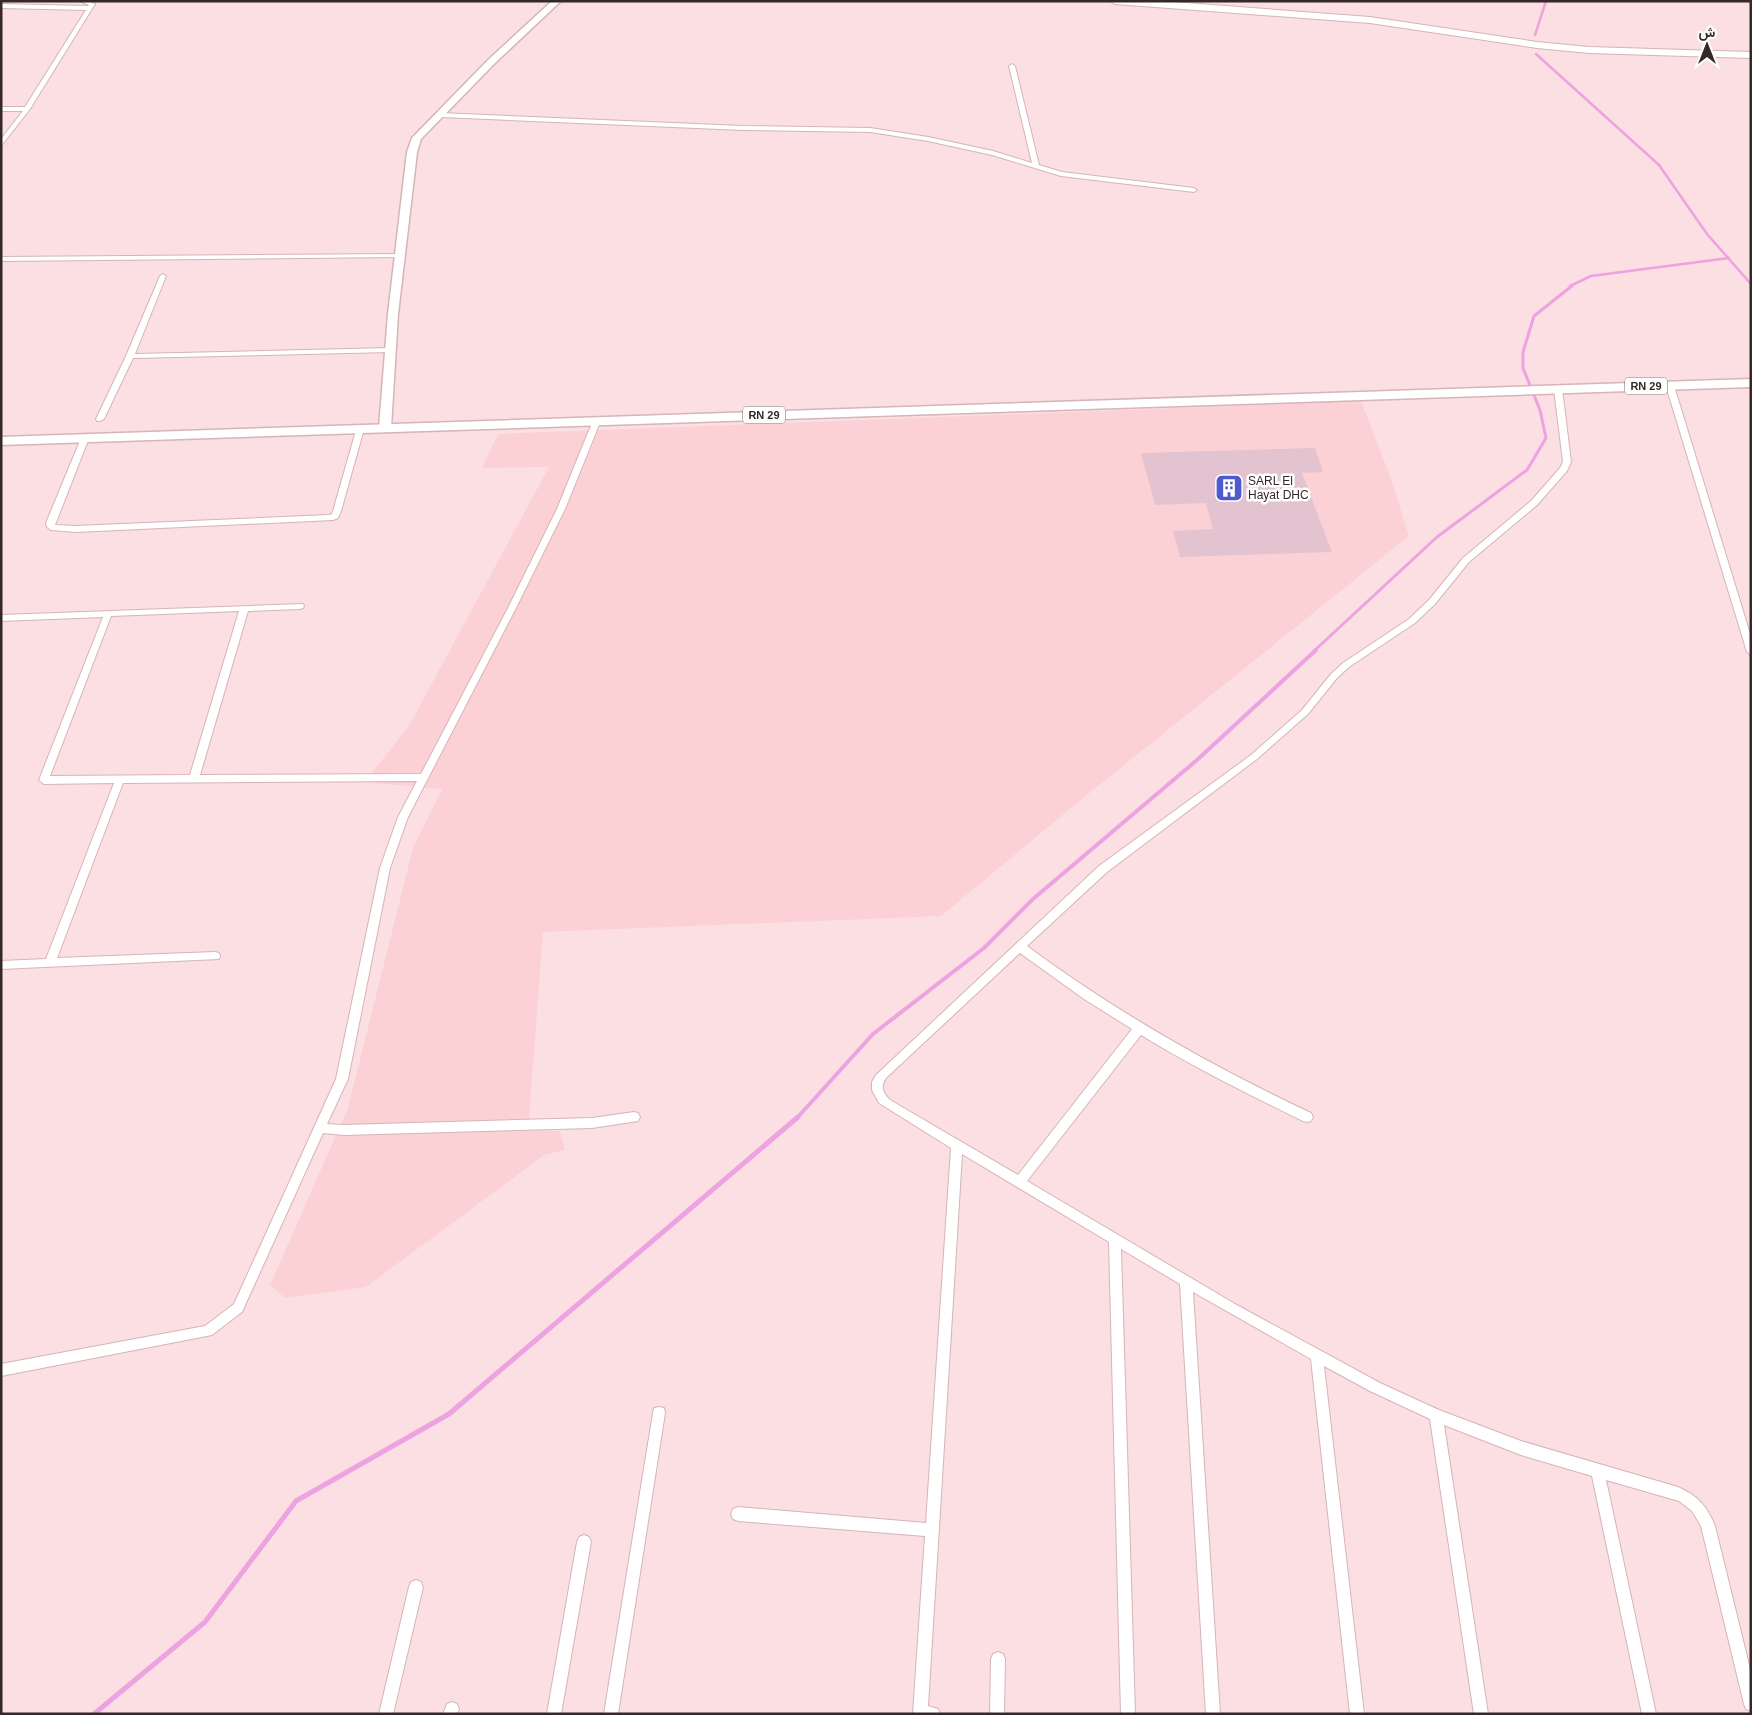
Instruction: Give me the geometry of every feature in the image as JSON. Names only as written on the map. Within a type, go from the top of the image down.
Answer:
[{"type":"highway","points":[[1115,1],[1370,20],[1580,49],[1751,55]]},
{"type":"highway","points":[[1170,1],[1370,16],[1590,45],[1751,51]]},
{"type":"main road","points":[[385,428],[390,350],[412,152],[418,138],[491,62],[557,1]]},
{"type":"main road","name":"RN 29","points":[[1,441],[1542,389],[1751,384]]},
{"type":"street","points":[[1,144],[27,109],[90,8],[92,4],[83,1]]},
{"type":"street","points":[[1,6],[90,8]]},
{"type":"street","points":[[1012,66],[1036,167]]},
{"type":"street","points":[[1,109],[27,109]]},
{"type":"street","points":[[442,114],[743,128],[870,130],[928,139],[993,153],[1061,174],[1194,190]]},
{"type":"street","points":[[1,259],[400,256]]},
{"type":"street","points":[[100,419],[130,356],[162,276]]},
{"type":"street","points":[[130,356],[390,350]]},
{"type":"street","points":[[1670,386],[1751,652]]},
{"type":"street","points":[[1558,389],[1567,462],[1564,470],[1534,503],[1466,560],[1432,602],[1412,622],[1346,665],[1334,676],[1306,712],[1280,735],[1226,780],[1103,869],[882,1075],[877,1083],[877,1092],[882,1100],[1186,1281],[1375,1387],[1436,1415],[1521,1448],[1678,1494],[1693,1502],[1700,1508],[1708,1526],[1751,1704]]},
{"type":"street","points":[[1,1370],[208,1331],[238,1308],[342,1079],[385,868],[403,817],[512,608],[561,509],[597,420]]},
{"type":"street","points":[[85,438],[50,523],[51,527],[76,529],[330,518],[335,516],[360,429]]},
{"type":"street","points":[[1,618],[300,606]]},
{"type":"street","points":[[194,778],[244,609]]},
{"type":"street","points":[[108,614],[44,780],[424,777]]},
{"type":"street","points":[[50,963],[120,779]]},
{"type":"street","points":[[1020,947],[1077,989],[1139,1029],[1203,1066],[1307,1117]]},
{"type":"street","points":[[1,965],[215,956]]},
{"type":"street","points":[[1020,1181],[1139,1029]]},
{"type":"street","points":[[320,1128],[344,1130],[582,1123],[634,1117]]},
{"type":"street","points":[[925,1713],[932,1530],[957,1145]]},
{"type":"street","points":[[1115,1238],[1128,1714]]},
{"type":"street","points":[[1186,1281],[1213,1714]]},
{"type":"street","points":[[1317,1356],[1356,1714]]},
{"type":"street","points":[[611,1714],[659,1413]]},
{"type":"street","points":[[1436,1415],[1481,1714]]},
{"type":"street","points":[[1598,1471],[1649,1714]]},
{"type":"street","points":[[738,1514],[932,1530]]},
{"type":"street","points":[[554,1714],[584,1542]]},
{"type":"street","points":[[386,1714],[416,1587]]},
{"type":"street","points":[[997,1714],[998,1658]]},
{"type":"shaded area","points":[[1361,401],[1390,476],[1409,536],[1072,807],[941,916],[543,932],[528,1131],[560,1131],[565,1150],[544,1155],[366,1287],[285,1298],[270,1285],[348,1108],[413,848],[442,789],[365,782],[410,724],[549,467],[482,468],[498,434]]},
{"type":"building","name":"SARL El Hayat DHC","points":[[1315,448],[1323,472],[1302,473],[1332,552],[1180,557],[1173,531],[1213,529],[1206,503],[1155,505],[1141,453]]},
{"type":"waterway","points":[[1535,35],[1546,1]]},
{"type":"waterway","points":[[1536,54],[1659,165],[1707,234],[1728,258]]},
{"type":"waterway","points":[[1570,286],[1591,276],[1728,258]]},
{"type":"waterway","points":[[1728,258],[1751,284]]},
{"type":"waterway","points":[[1314,651],[1437,537],[1527,470],[1546,438],[1540,410],[1523,368],[1523,352],[1534,316],[1573,285]]},
{"type":"waterway","points":[[798,1117],[873,1034],[984,948],[1033,899],[1197,760],[1316,650]]},
{"type":"waterway","points":[[94,1714],[205,1622],[296,1501],[449,1414],[798,1117]]},
{"type":"place","name":"SARL El Hayat DHC","points":[[1229,488]]}]
